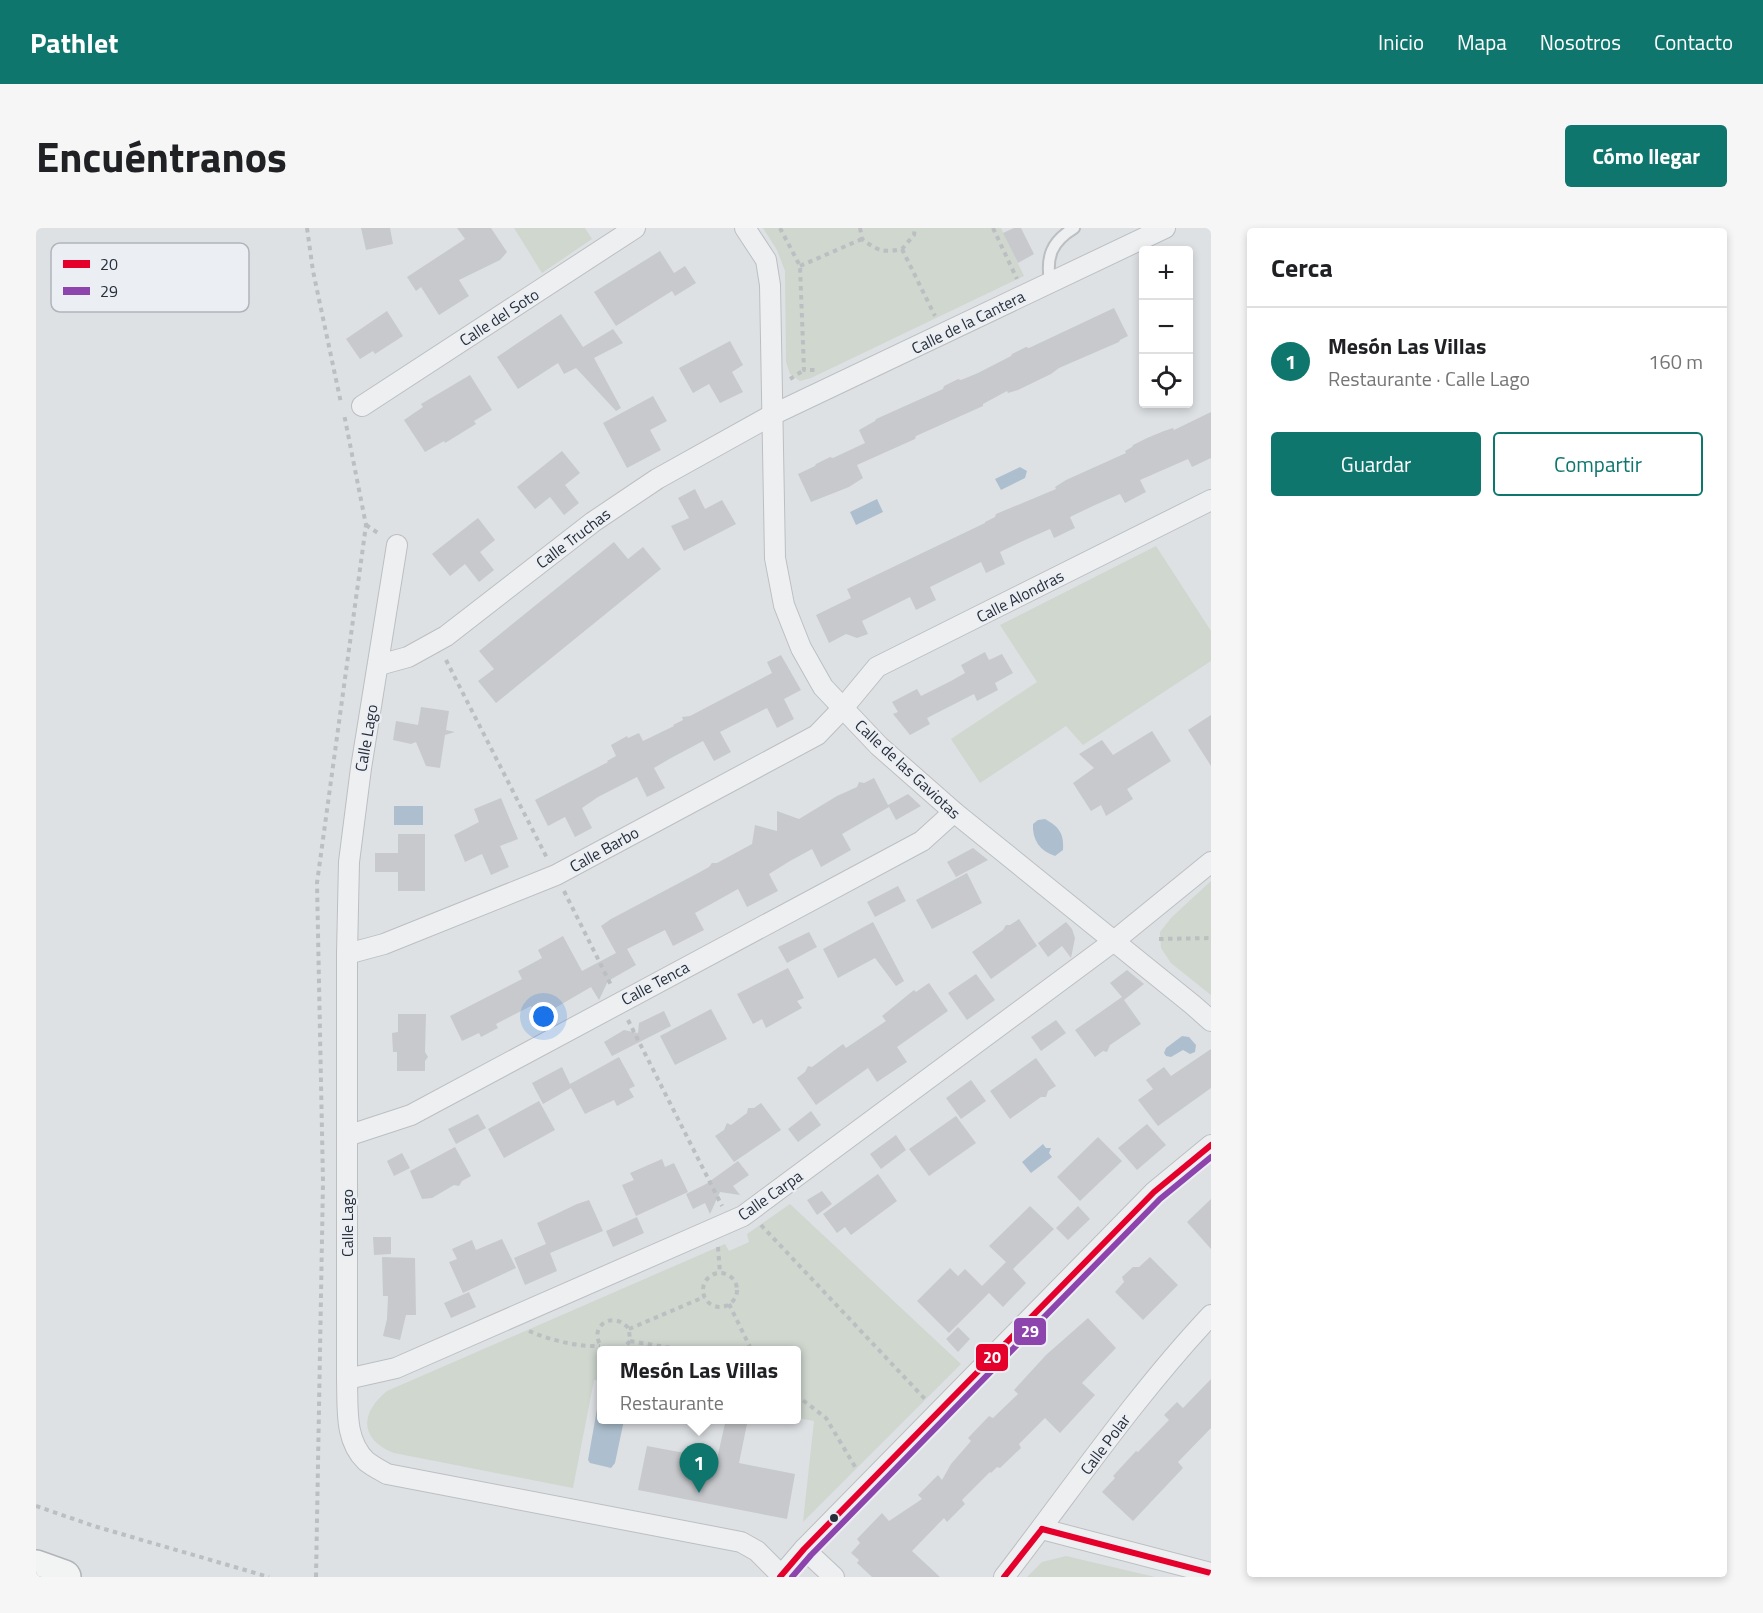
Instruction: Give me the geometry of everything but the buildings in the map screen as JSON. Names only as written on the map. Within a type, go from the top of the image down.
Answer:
[{"type":"highway","points":[[36,1567],[64,1577]]},
{"type":"street","name":"Calle del Soto","points":[[362,406],[635,228]]},
{"type":"street","name":"Calle de las Gaviotas","points":[[745,228],[766,260],[770,285],[775,558],[784,605],[801,648],[824,687],[879,746],[954,813],[1211,1022]]},
{"type":"street","name":"Calle de la Cantera","points":[[772,415],[1153,230]]},
{"type":"street","name":"Calle Truchas","points":[[379,665],[408,657],[446,636],[592,522],[657,479],[772,415]]},
{"type":"street","name":"Calle Alondras","points":[[843,708],[877,667],[1211,500]]},
{"type":"street","name":"Calle Lago","points":[[397,545],[361,768],[349,862],[347,1379],[348,1425],[353,1446],[367,1462],[387,1474],[741,1542],[757,1551],[781,1576]]},
{"type":"street","name":"Calle Barbo","points":[[347,954],[384,944],[556,875],[817,735],[843,708]]},
{"type":"street","name":"Calle Tenca","points":[[347,1136],[411,1114],[922,841],[954,813]]},
{"type":"street","points":[[1114,941],[1211,862]]},
{"type":"street","name":"Calle Carpa","points":[[347,1379],[396,1368],[743,1216],[1114,941]]},
{"type":"street","points":[[781,1576],[804,1549],[1154,1192],[1211,1145]]},
{"type":"street","name":"Calle Polar","points":[[1004,1577],[1177,1351],[1211,1314]]},
{"type":"street","points":[[1042,1529],[1211,1573]]},
{"type":"street","points":[[804,1549],[834,1577]]},
{"type":"lane","points":[[1050,282],[1047,266],[1052,248],[1074,228]]},
{"type":"path","points":[[307,228],[313,271],[366,525]]},
{"type":"path","points":[[780,228],[800,266],[804,370]]},
{"type":"path","points":[[860,228],[862,239],[874,248],[886,252],[902,249],[914,235],[915,228]]},
{"type":"path","points":[[993,228],[1020,285]]},
{"type":"path","points":[[800,266],[862,239]]},
{"type":"path","points":[[902,249],[939,323]]},
{"type":"path","points":[[1005,280],[1015,275]]},
{"type":"path","points":[[925,319],[935,314]]},
{"type":"path","points":[[790,380],[804,370],[813,371],[823,367]]},
{"type":"path","points":[[446,660],[549,862]]},
{"type":"path","points":[[562,888],[614,992]]},
{"type":"path","points":[[1159,939],[1211,938]]},
{"type":"path","points":[[627,1017],[724,1210]]},
{"type":"path","points":[[759,1222],[927,1401]]},
{"type":"path","points":[[718,1244],[720,1273]]},
{"type":"path","points":[[720,1273],[728,1275],[734,1281],[737,1289],[735,1298],[722,1307],[715,1306],[705,1297],[703,1288],[706,1280],[720,1273]]},
{"type":"path","points":[[629,1329],[705,1297]]},
{"type":"path","points":[[729,1304],[748,1346]]},
{"type":"path","points":[[523,1328],[568,1342],[600,1346],[597,1338],[598,1330],[602,1324],[610,1320],[617,1320],[629,1329],[630,1341],[626,1346]]},
{"type":"path","points":[[630,1341],[659,1346]]},
{"type":"path","points":[[801,1399],[826,1418],[858,1472]]},
{"type":"path","points":[[36,1506],[94,1526],[269,1577]]},
{"type":"shaded area","points":[[514,228],[585,228],[592,239],[542,273]]},
{"type":"shaded area","points":[[763,228],[1001,228],[1024,276],[811,378],[800,381],[790,374],[786,362],[785,271],[777,250]]},
{"type":"shaded area","points":[[1156,546],[1211,631],[1211,661],[1083,745],[1066,726],[980,783],[951,739],[1037,682],[1000,625]]},
{"type":"shaded area","points":[[1211,881],[1211,995],[1171,963],[1161,948],[1160,932],[1172,917]]},
{"type":"shaded area","points":[[790,1204],[961,1364],[803,1522],[814,1421],[801,1419],[801,1346],[597,1346],[597,1380],[594,1380],[573,1488],[394,1453],[374,1440],[369,1433],[368,1417],[378,1399],[387,1391],[725,1244],[729,1251],[749,1242],[747,1234]]},
{"type":"shaded area","points":[[1066,1556],[1155,1577],[1027,1577],[1042,1562]]},
{"type":"water","points":[[1020,467],[1027,471],[1025,478],[1001,490],[995,479]]},
{"type":"water","points":[[877,499],[883,512],[856,525],[850,512]]},
{"type":"water","points":[[394,806],[423,806],[423,825],[394,825]]},
{"type":"water","points":[[1045,819],[1057,828],[1063,839],[1063,850],[1055,856],[1041,848],[1034,835],[1033,824]]},
{"type":"water","points":[[1182,1036],[1189,1037],[1196,1045],[1195,1052],[1190,1054],[1183,1050],[1171,1057],[1166,1056],[1164,1053],[1166,1048]]},
{"type":"water","points":[[1043,1144],[1046,1148],[1051,1148],[1049,1153],[1052,1157],[1031,1173],[1022,1162]]},
{"type":"water","points":[[597,1409],[597,1424],[623,1424],[615,1463],[611,1468],[590,1463],[588,1460]]},
{"type":"transit line","name":"20","points":[[780,1577],[804,1549],[1154,1192],[1211,1145]]},
{"type":"transit line","name":"29","points":[[792,1577],[1160,1199],[1211,1157]]},
{"type":"transit line","name":"20","points":[[1042,1529],[1211,1573]]},
{"type":"transit line","name":"20","points":[[1004,1577],[1042,1529]]},
{"type":"place","name":"Mesón Las Villas","points":[[699,1493]]}]
